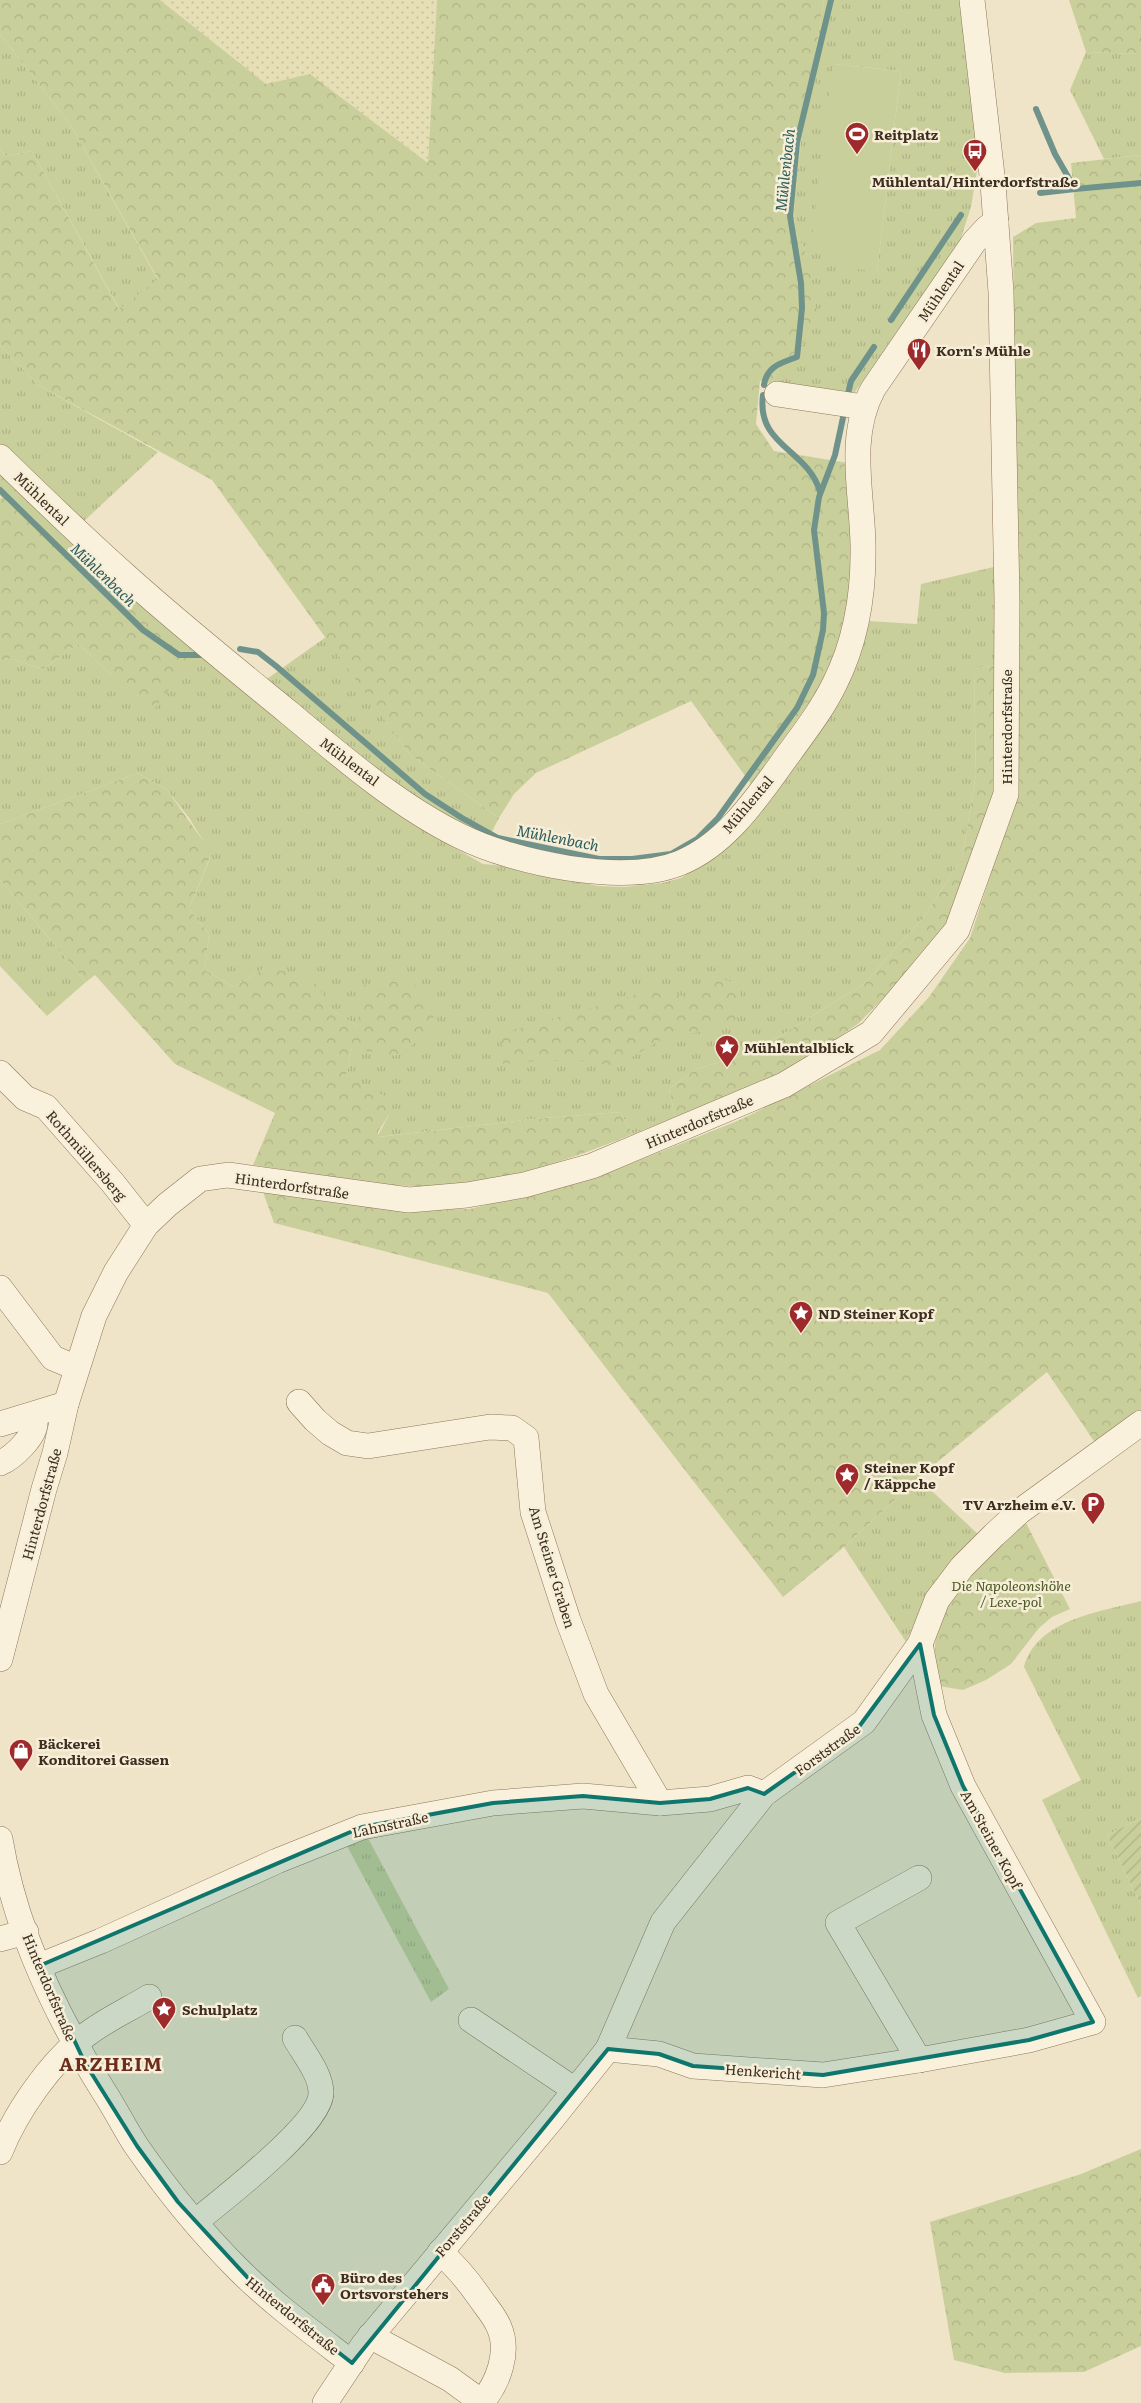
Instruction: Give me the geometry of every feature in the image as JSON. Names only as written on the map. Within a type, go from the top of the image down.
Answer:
[{"type":"street","points":[[972,0],[996,222]]},
{"type":"street","name":"Mühlental","points":[[0,458],[90,544],[168,612],[327,744],[436,823],[474,843],[543,863],[583,870],[646,871],[677,864],[705,850],[735,822],[762,789],[816,715],[834,685],[855,633],[862,589],[863,541],[858,430],[864,407],[873,389],[974,242],[987,228],[996,222]]},
{"type":"street","name":"Hinterdorfstraße","points":[[0,1658],[55,1453],[66,1404],[94,1316],[116,1272],[146,1225],[167,1205],[200,1179],[228,1175],[409,1200],[467,1196],[524,1185],[592,1166],[784,1085],[872,1033],[957,930],[1006,794],[1007,590],[1001,292],[996,222]]},
{"type":"street","points":[[778,394],[864,407]]},
{"type":"street","name":"Rothmüllersberg","points":[[0,1073],[25,1098],[46,1107],[112,1182],[146,1225]]},
{"type":"street","points":[[0,1288],[53,1358],[77,1368]]},
{"type":"street","name":"Am Steiner Graben","points":[[299,1402],[330,1433],[347,1443],[368,1446],[490,1427],[512,1428],[526,1438],[533,1512],[568,1620],[596,1694],[660,1803]]},
{"type":"street","points":[[20,1423],[66,1404]]},
{"type":"street","points":[[20,1423],[55,1453]]},
{"type":"street","points":[[0,1463],[14,1456],[20,1423]]},
{"type":"street","name":"Forststraße","points":[[325,2403],[370,2336],[608,2049],[664,1922],[764,1794],[858,1728],[871,1713],[920,1644],[937,1600],[962,1567],[1019,1512],[1100,1467],[1141,1424]]},
{"type":"street","name":"Am Steiner Kopf","points":[[920,1644],[934,1715],[963,1786],[1093,2022]]},
{"type":"street","name":"Lahnstraße","points":[[39,1966],[118,1933],[277,1861],[362,1827],[493,1803],[582,1796],[660,1803],[710,1800],[748,1788],[764,1794]]},
{"type":"street","name":"Hinterdorfstraße","points":[[0,1839],[4,1862],[26,1932],[74,2045],[137,2146],[195,2222],[259,2290],[352,2363]]},
{"type":"street","points":[[919,1878],[838,1923],[919,2060]]},
{"type":"street","points":[[0,1939],[26,1932]]},
{"type":"street","points":[[0,2152],[8,2131],[40,2086],[74,2045],[92,2030],[149,1997]]},
{"type":"street","points":[[471,2020],[575,2090]]},
{"type":"street","name":"Henkericht","points":[[608,2049],[660,2054],[693,2066],[822,2075],[1029,2040],[1093,2022]]},
{"type":"street","points":[[195,2222],[250,2178],[316,2108],[320,2099],[319,2081],[294,2038]]},
{"type":"street","points":[[370,2336],[432,2369],[482,2403],[493,2387],[500,2367],[503,2338],[495,2320],[472,2287],[440,2252]]},
{"type":"highlighted area","points":[[920,1644],[934,1715],[963,1786],[1093,2022],[1029,2040],[823,2075],[693,2066],[659,2054],[608,2049],[352,2363],[259,2290],[178,2202],[137,2146],[85,2063],[39,1966],[362,1827],[493,1803],[583,1796],[660,1803],[710,1799],[748,1788],[764,1794],[858,1728]]},
{"type":"shaded area","points":[[160,0],[437,0],[428,163],[310,74],[266,84]]},
{"type":"green space","points":[[0,0],[160,0],[266,84],[310,74],[428,163],[437,0],[824,0],[801,142],[794,210],[795,231],[808,257],[817,313],[804,342],[780,367],[770,383],[760,381],[756,424],[774,451],[849,463],[854,566],[842,640],[818,690],[751,784],[691,701],[536,773],[514,794],[499,818],[410,755],[212,480],[38,385],[0,345],[0,149],[5,156],[32,151],[119,309],[158,279],[70,124],[0,34]]},
{"type":"green space","points":[[824,0],[964,0],[979,159],[971,207],[960,241],[855,392],[770,383],[780,367],[804,342],[808,257],[795,231],[794,210],[801,142]],"holes":[[[833,64],[901,71],[877,271]]]},
{"type":"green space","points":[[1069,0],[1141,0],[1141,54],[1086,52]]},
{"type":"green space","points":[[0,34],[70,124],[158,280],[120,310],[32,151],[5,156],[0,149]]},
{"type":"green space","points":[[1086,52],[1141,54],[1141,155],[1104,159],[1070,90]]},
{"type":"green space","name":"Reitplatz","points":[[833,64],[901,71],[877,271],[838,267],[824,258],[812,239]]},
{"type":"green space","points":[[1141,155],[1141,1415],[1098,1447],[1047,1372],[918,1478],[844,1547],[783,1597],[548,1293],[274,1223],[262,1189],[395,1210],[470,1209],[598,1177],[742,1119],[880,1050],[929,997],[970,938],[1018,790],[1013,237],[1036,223],[1076,218],[1071,163]]},
{"type":"green space","points":[[0,345],[38,385],[158,452],[83,522],[0,444]]},
{"type":"green space","points":[[0,465],[199,648],[150,715],[113,676],[78,644],[43,669],[9,658],[0,661],[0,499],[2,498],[0,495]]},
{"type":"green space","points":[[998,566],[996,665],[974,669],[976,774],[962,858],[926,914],[864,984],[754,1052],[696,1069],[669,1089],[675,1117],[633,1134],[620,1112],[533,1119],[377,1137],[390,1113],[346,1076],[352,1047],[362,1049],[357,1026],[266,967],[234,987],[205,970],[209,934],[189,909],[210,858],[204,842],[189,818],[167,790],[138,773],[0,824],[0,661],[9,658],[43,669],[78,644],[113,676],[199,648],[439,839],[483,864],[518,867],[598,886],[624,887],[662,883],[681,878],[716,855],[869,621],[917,624],[921,584]]},
{"type":"green space","points":[[326,637],[410,755],[499,818],[488,839],[426,806],[264,681]]},
{"type":"green space","points":[[996,665],[995,790],[949,924],[900,981],[859,1023],[809,1058],[747,1089],[675,1117],[669,1089],[696,1069],[754,1052],[864,984],[926,914],[962,858],[976,774],[974,669]]},
{"type":"green space","points":[[138,773],[167,790],[204,842],[209,845],[210,857],[189,909],[209,934],[205,970],[234,987],[266,967],[312,978],[334,1011],[357,1026],[364,984],[382,992],[398,974],[427,996],[432,1009],[435,1030],[395,1056],[352,1048],[346,1076],[387,1097],[390,1113],[378,1132],[378,1137],[533,1119],[620,1112],[633,1134],[553,1164],[525,1172],[468,1183],[440,1186],[373,1183],[253,1165],[275,1113],[175,1064],[95,975],[86,982],[0,880],[0,824]]},
{"type":"green space","points":[[0,880],[86,982],[47,1016],[0,966]]},
{"type":"green space","points":[[708,975],[739,984],[741,998],[735,1021],[700,1032],[664,1038],[617,1066],[581,1061],[539,1061],[503,1064],[501,1034],[662,986],[688,999]]},
{"type":"green space","points":[[918,1478],[979,1535],[925,1599],[906,1642],[844,1547]]},
{"type":"green space","name":"Die Napoleonshöhe / Lexe-pol","points":[[1024,1519],[1070,1609],[1052,1617],[1039,1628],[1011,1664],[986,1680],[963,1690],[939,1686],[935,1658],[937,1634],[944,1612],[970,1573]]},
{"type":"green space","points":[[1141,1601],[1141,1818],[1107,1835],[1141,1905],[1141,1996],[1138,1998],[1042,1800],[1081,1780],[1024,1667],[1031,1651],[1042,1638],[1056,1628],[1089,1614]]},
{"type":"green space","points":[[1141,1818],[1141,1905],[1107,1835]]},
{"type":"green space","points":[[362,1827],[449,1989],[431,2002],[341,1835]]},
{"type":"green space","points":[[1141,2149],[1141,2346],[1084,2372],[1005,2373],[954,2360],[930,2222],[1081,2174]]},
{"type":"waterway","name":"Mühlenbach","points":[[764,385],[768,373],[772,369],[780,363],[797,357],[802,308],[801,283],[790,216],[797,142],[831,0]]},
{"type":"waterway","name":"Mühlenbach","points":[[1036,109],[1055,154],[1075,189],[1040,193]]},
{"type":"waterway","points":[[1075,189],[1141,183]]},
{"type":"waterway","name":"Mühlenbach","points":[[891,320],[961,215]]},
{"type":"waterway","name":"Mühlenbach","points":[[847,398],[851,381],[874,347]]},
{"type":"waterway","name":"Mühlenbach","points":[[763,395],[763,412],[767,426],[775,437],[805,466],[814,478],[820,492]]},
{"type":"waterway","name":"Mühlenbach","points":[[240,649],[258,652],[425,794],[498,838],[599,859],[632,859],[671,854],[697,839],[718,818],[797,708],[813,675],[823,630],[824,613],[814,530],[819,497],[835,455],[844,413]]},
{"type":"waterway","name":"Mühlenbach","points":[[0,490],[143,630],[179,655],[201,655]]},
{"type":"place","name":"Reitplatz","points":[[857,155]]},
{"type":"place","name":"Mühlental/Hinterdorfstraße","points":[[975,172]]},
{"type":"place","name":"Korn's Mühle","points":[[919,371]]},
{"type":"place","name":"Mühlentalblick","points":[[727,1068]]},
{"type":"place","name":"ND Steiner Kopf","points":[[801,1334]]},
{"type":"place","name":"Steiner Kopf / Käppche","points":[[847,1496]]},
{"type":"place","name":"TV Arzheim e.V.","points":[[1093,1525]]},
{"type":"place","name":"Bäckerei Konditorei Gassen","points":[[21,1772]]},
{"type":"place","name":"Schulplatz","points":[[164,2030]]},
{"type":"place","name":"Büro des Ortsvorstehers","points":[[323,2306]]},
{"type":"district","name":"ARZHEIM","points":[[111,2063]]}]
